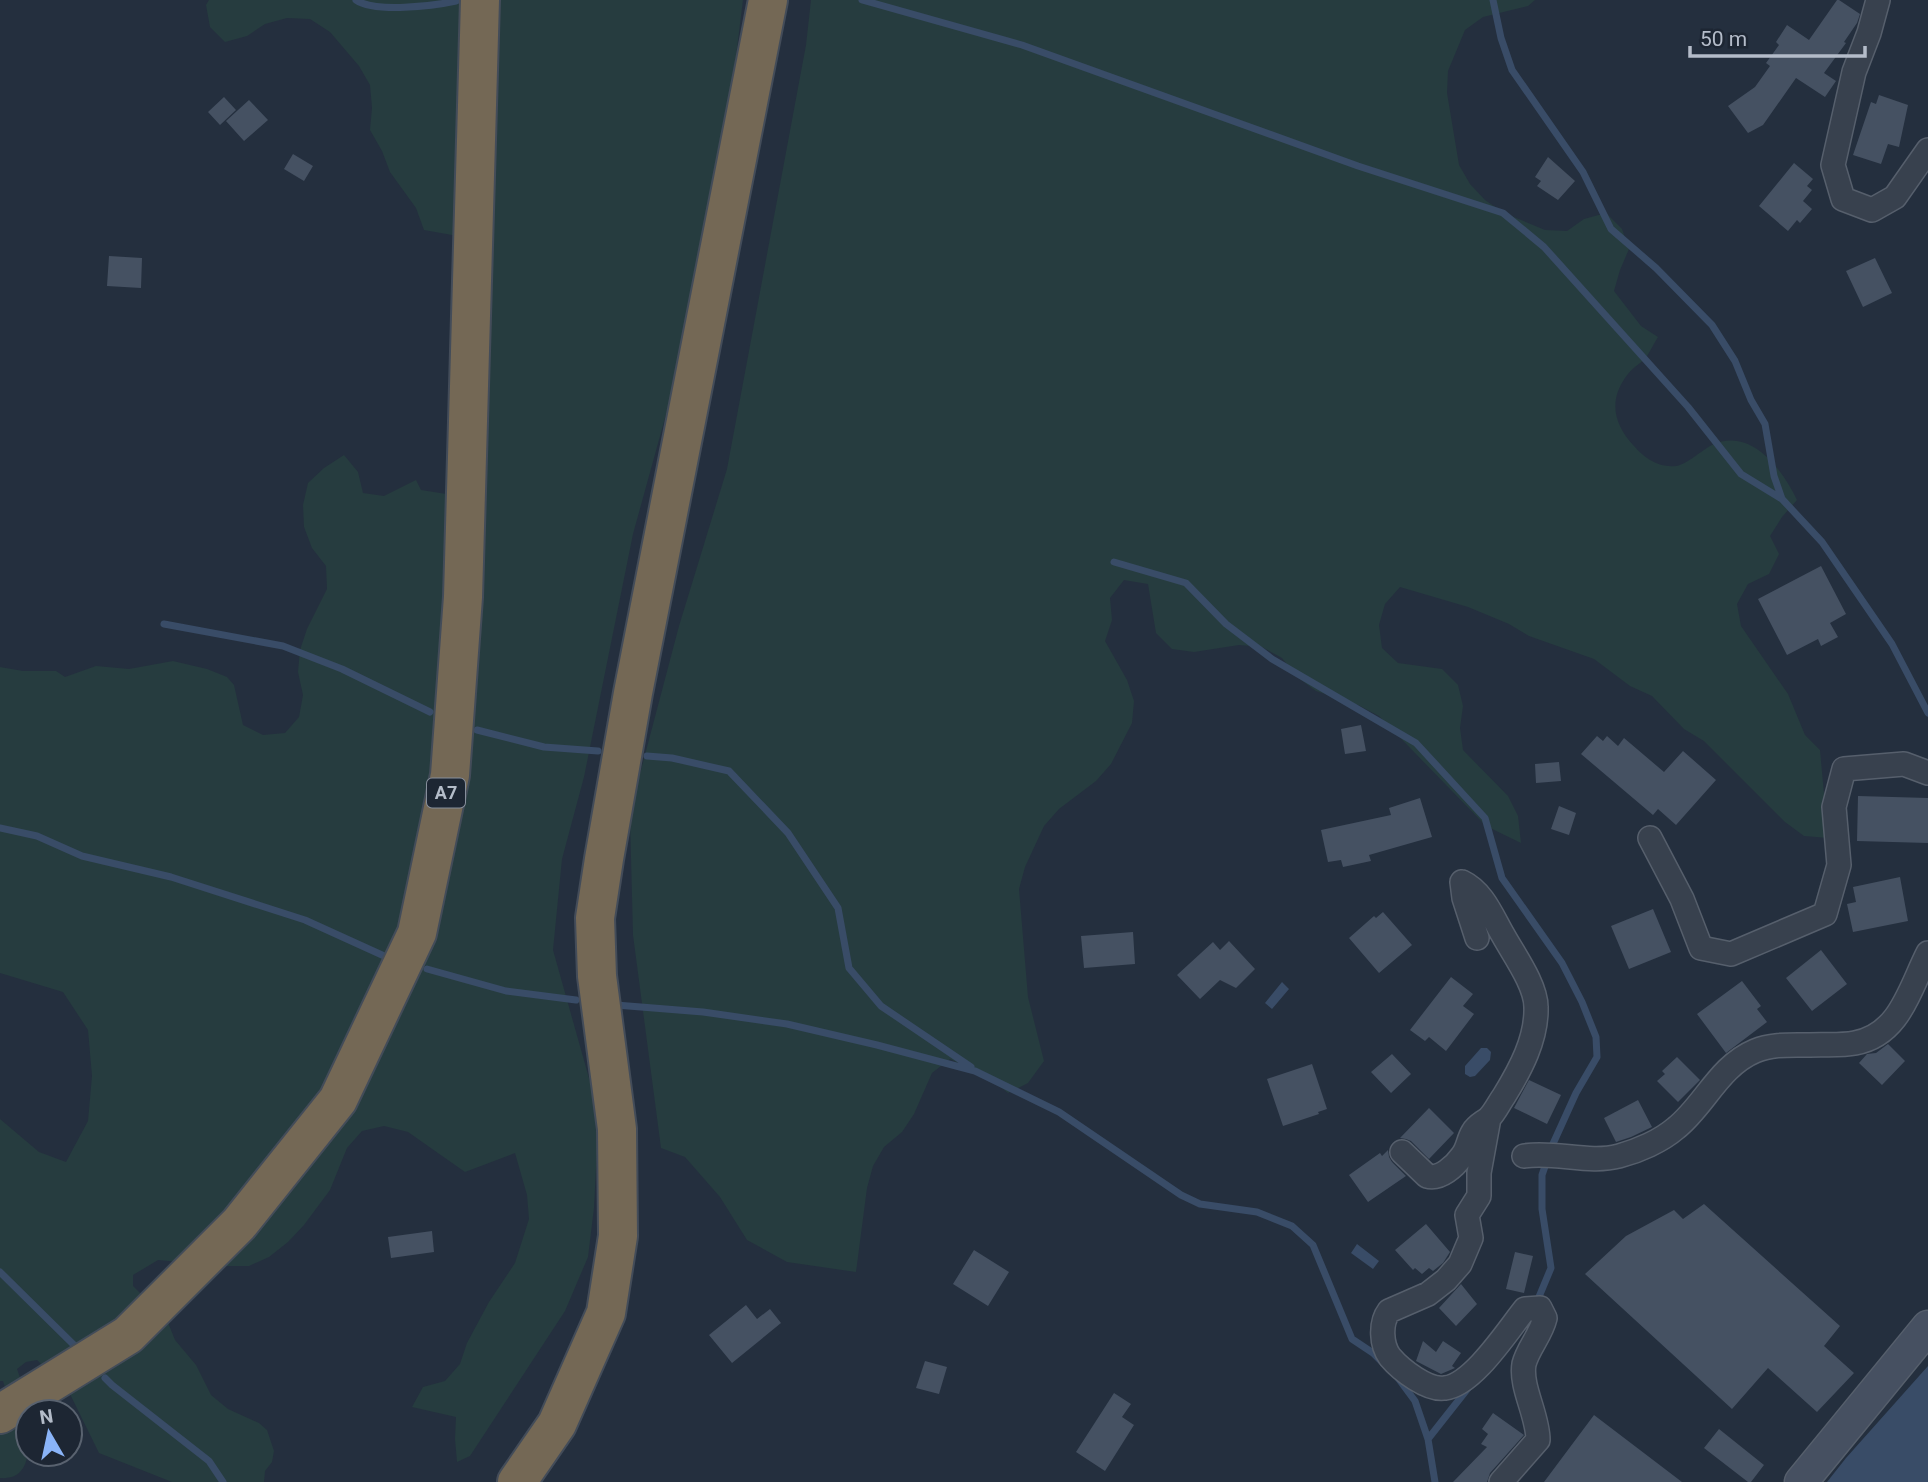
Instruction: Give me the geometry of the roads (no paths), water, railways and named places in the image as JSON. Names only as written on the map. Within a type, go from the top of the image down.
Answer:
[{"type":"highway","name":"A7","points":[[0,1414],[128,1335],[239,1224],[338,1100],[417,933],[450,775],[463,597],[480,0]]},
{"type":"highway","points":[[517,1482],[557,1424],[606,1313],[618,1236],[617,1129],[597,976],[595,918],[633,693],[768,0]]},
{"type":"main road","points":[[1801,1482],[1928,1327]]},
{"type":"street","points":[[1878,0],[1854,72],[1833,165],[1843,199],[1872,210],[1895,197],[1928,150]]},
{"type":"street","points":[[1650,838],[1682,899],[1701,948],[1731,954],[1825,914],[1839,865],[1834,807],[1844,769],[1904,764],[1928,773]]},
{"type":"street","points":[[1402,1152],[1423,1173],[1433,1178],[1450,1169],[1463,1156],[1477,1126],[1489,1118],[1520,1071],[1530,1045],[1537,1012],[1536,1000],[1528,980],[1485,903],[1471,887],[1462,882],[1464,898],[1478,938]]},
{"type":"street","points":[[1524,1156],[1540,1153],[1605,1159],[1620,1156],[1639,1149],[1677,1127],[1730,1067],[1756,1050],[1773,1046],[1855,1043],[1883,1032],[1902,1010],[1928,953]]},
{"type":"street","points":[[1489,1118],[1479,1173],[1479,1196],[1467,1215],[1471,1238],[1460,1264],[1428,1294],[1389,1311],[1385,1316],[1382,1337],[1389,1356],[1421,1383],[1434,1388],[1447,1388],[1465,1380],[1473,1372],[1525,1309],[1539,1308],[1545,1318],[1525,1362],[1524,1376],[1538,1426],[1538,1440],[1501,1482]]},
{"type":"water","points":[[1282,982],[1289,989],[1272,1009],[1265,1003]]},
{"type":"water","points":[[1481,1048],[1487,1048],[1491,1052],[1490,1060],[1475,1076],[1470,1077],[1465,1074],[1465,1066]]},
{"type":"water","points":[[1357,1244],[1379,1261],[1373,1269],[1351,1253]]},
{"type":"water","points":[[1928,1366],[1928,1482],[1827,1482],[1846,1458]]},
{"type":"waterway","points":[[356,0],[365,4],[390,7],[456,1]]},
{"type":"waterway","points":[[862,0],[1022,45],[1358,166],[1503,213],[1544,247],[1688,407],[1741,474],[1782,499]]},
{"type":"waterway","points":[[1493,0],[1501,38],[1512,70],[1583,172],[1611,229],[1656,268],[1712,325],[1735,361],[1751,400],[1765,424],[1774,476],[1782,499],[1822,542],[1892,644],[1928,713]]},
{"type":"waterway","points":[[1114,562],[1186,583],[1226,624],[1272,659],[1416,743],[1485,818],[1502,878],[1562,963],[1596,1037],[1597,1057],[1576,1093],[1542,1175],[1542,1209],[1551,1268],[1536,1304]]},
{"type":"waterway","points":[[164,624],[283,646],[342,669],[430,712]]},
{"type":"waterway","points":[[477,730],[544,747],[598,751]]},
{"type":"waterway","points":[[647,756],[672,758],[729,771],[788,833],[838,908],[849,968],[881,1006],[971,1067]]},
{"type":"waterway","points":[[0,828],[37,836],[82,856],[171,877],[305,920],[393,960]]},
{"type":"waterway","points":[[427,969],[506,991],[576,1000]]},
{"type":"waterway","points":[[616,1005],[703,1012],[787,1024],[975,1071],[1059,1112],[1181,1195],[1200,1204],[1257,1212],[1292,1226],[1313,1245],[1352,1339],[1382,1362]]},
{"type":"waterway","points":[[0,1272],[77,1348]]},
{"type":"waterway","points":[[105,1378],[209,1461],[223,1482]]},
{"type":"waterway","points":[[1398,1378],[1415,1401],[1428,1439],[1435,1482]]},
{"type":"waterway","points":[[1428,1439],[1469,1387]]}]
